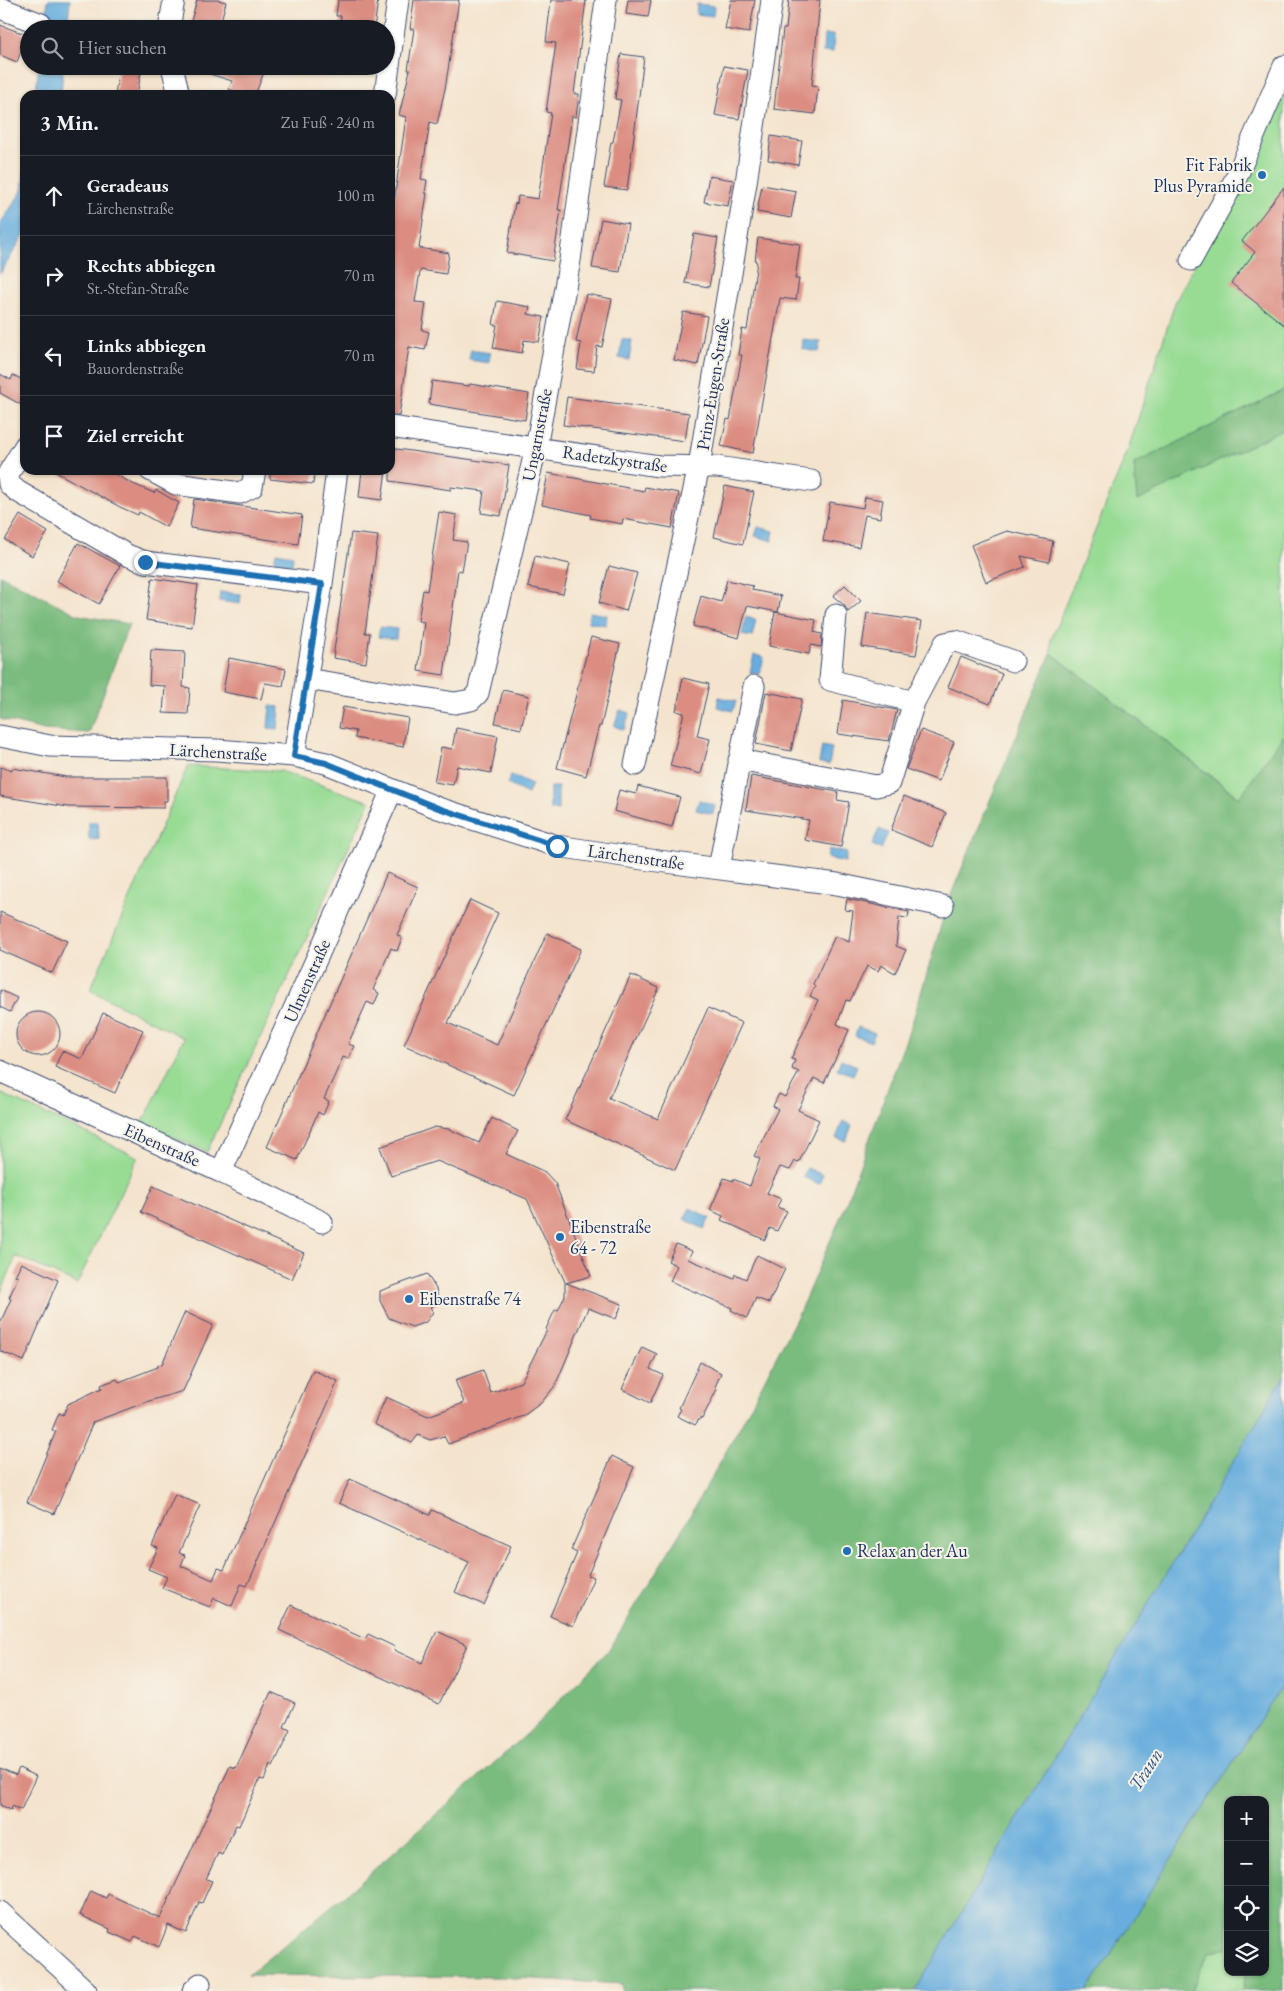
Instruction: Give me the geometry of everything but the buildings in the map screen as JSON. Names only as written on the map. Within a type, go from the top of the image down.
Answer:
[{"type":"street","points":[[171,20],[174,0]]},
{"type":"street","points":[[395,22],[398,0]]},
{"type":"street","name":"Ungarnstraße","points":[[306,680],[455,703],[471,700],[478,693],[536,448],[570,260],[606,0]]},
{"type":"street","name":"Prinz-Eugen-Straße","points":[[635,765],[699,466],[746,183],[772,0]]},
{"type":"street","points":[[0,8],[31,20]]},
{"type":"street","points":[[1191,260],[1236,178],[1284,66]]},
{"type":"street","points":[[174,75],[178,90]]},
{"type":"street","points":[[386,90],[388,75]]},
{"type":"street","name":"Radetzkystraße","points":[[395,428],[659,466],[717,467],[811,481]]},
{"type":"street","points":[[20,454],[8,474],[9,484],[17,491],[127,555],[145,562],[322,584]]},
{"type":"street","points":[[159,475],[176,484],[240,493],[252,487],[254,475]]},
{"type":"street","points":[[294,756],[322,584],[336,475]]},
{"type":"street","points":[[836,615],[830,680],[914,702]]},
{"type":"street","points":[[739,760],[876,786],[889,783],[914,702],[945,643],[956,640],[1013,661]]},
{"type":"street","points":[[719,868],[754,686]]},
{"type":"street","name":"Lärchenstraße","points":[[0,736],[50,746],[217,750],[294,756],[326,763],[438,808],[557,846],[837,884],[943,906]]},
{"type":"street","name":"Ulmenstraße","points":[[221,1172],[392,790]]},
{"type":"street","name":"Eibenstraße","points":[[0,1071],[221,1172],[322,1222]]},
{"type":"street","points":[[0,1912],[86,1991]]},
{"type":"green space","points":[[1284,89],[1284,390],[1134,464],[1137,501],[1284,429],[1284,734],[1240,798],[1051,653],[1051,640],[1128,450],[1175,303]]},
{"type":"green space","points":[[1284,390],[1284,429],[1137,501],[1134,464]]},
{"type":"green space","points":[[0,575],[78,615],[129,624],[89,733],[44,730],[0,719]]},
{"type":"green space","points":[[1051,653],[1239,798],[1284,734],[1284,1376],[915,1991],[622,1991],[622,1984],[499,1977],[248,1975],[352,1889],[527,1734],[608,1651],[680,1533],[741,1425],[799,1313],[844,1209],[913,1020],[948,902]]},
{"type":"green space","points":[[188,766],[281,771],[370,802],[207,1152],[142,1124],[184,1038],[90,990]]},
{"type":"green space","points":[[0,1093],[138,1157],[77,1284],[16,1256],[0,1295]]},
{"type":"green space","points":[[1284,1682],[1284,1991],[1244,1991],[1245,1976],[1269,1976],[1269,1796],[1224,1796],[1224,1948],[1209,1952],[1190,1991],[1087,1991]]},
{"type":"green space","points":[[1224,1948],[1224,1976],[1245,1976],[1244,1991],[1190,1991],[1209,1952]]},
{"type":"water","points":[[48,0],[70,0],[68,20],[45,20]]},
{"type":"water","points":[[697,4],[714,6],[713,16],[696,14]]},
{"type":"water","points":[[824,35],[834,35],[833,52],[823,52]]},
{"type":"water","points":[[38,75],[62,75],[61,90],[36,90]]},
{"type":"water","points":[[20,194],[20,241],[0,274],[0,224]]},
{"type":"water","points":[[622,339],[632,341],[629,360],[619,358]]},
{"type":"water","points":[[803,340],[821,342],[819,352],[802,349]]},
{"type":"water","points":[[471,350],[490,353],[489,363],[469,360]]},
{"type":"water","points":[[758,527],[774,531],[772,541],[755,536]]},
{"type":"water","points":[[276,552],[293,555],[292,565],[274,562]]},
{"type":"water","points":[[220,592],[241,594],[240,604],[219,601]]},
{"type":"water","points":[[590,612],[607,615],[606,625],[588,622]]},
{"type":"water","points":[[746,617],[756,620],[752,637],[742,635]]},
{"type":"water","points":[[380,627],[397,629],[396,639],[378,637]]},
{"type":"water","points":[[754,655],[764,657],[760,674],[750,672]]},
{"type":"water","points":[[719,697],[736,701],[733,711],[717,707]]},
{"type":"water","points":[[270,706],[280,707],[278,729],[268,728]]},
{"type":"water","points":[[620,710],[630,713],[624,730],[614,726]]},
{"type":"water","points":[[822,746],[832,748],[829,765],[819,763]]},
{"type":"water","points":[[511,775],[532,784],[528,794],[507,784]]},
{"type":"water","points":[[550,787],[558,787],[558,810],[550,810]]},
{"type":"water","points":[[699,800],[715,805],[713,814],[696,810]]},
{"type":"water","points":[[89,822],[98,822],[99,839],[89,840]]},
{"type":"water","points":[[879,829],[888,833],[881,849],[872,845]]},
{"type":"water","points":[[829,849],[847,853],[845,862],[827,858]]},
{"type":"water","points":[[858,1027],[875,1033],[871,1042],[855,1036]]},
{"type":"water","points":[[841,1059],[857,1066],[853,1075],[837,1069]]},
{"type":"water","points":[[843,1121],[852,1125],[846,1141],[836,1138]]},
{"type":"water","points":[[807,1168],[823,1175],[819,1184],[803,1177]]},
{"type":"water","points":[[690,1208],[710,1218],[704,1229],[684,1219]]},
{"type":"water","name":"Traun","points":[[1284,1376],[1284,1682],[1087,1991],[915,1991],[1193,1530]]},
{"type":"place","name":"Fit Fabrik Plus Pyramide","points":[[1262,175]]},
{"type":"place","name":"Eibenstraße 64 - 72","points":[[560,1237]]},
{"type":"place","name":"Eibenstraße 74","points":[[409,1299]]},
{"type":"place","name":"Relax an der Au","points":[[847,1551]]},
{"type":"route","points":[[145,562],[322,584],[294,756],[326,763],[438,808],[557,846]]}]
